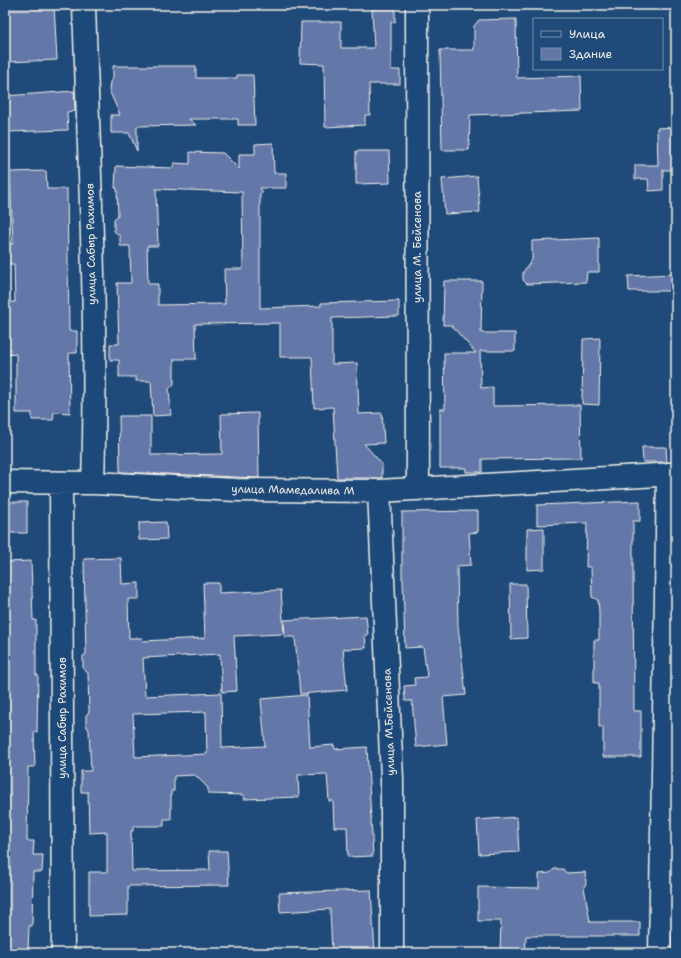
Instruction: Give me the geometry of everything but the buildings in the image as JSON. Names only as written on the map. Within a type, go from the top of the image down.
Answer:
[{"type":"street","name":"улица Сабыр Рахимов","points":[[84,5],[92,245],[95,431],[93,483]]},
{"type":"street","name":"улица М. Бейсенова","points":[[417,5],[418,489]]},
{"type":"street","name":"улица Мамедалива М","points":[[5,482],[93,483],[237,490],[380,491],[672,474]]},
{"type":"street","points":[[660,953],[672,474]]},
{"type":"street","name":"улица Сабыр Рахимов","points":[[61,483],[63,953]]},
{"type":"street","name":"улица М.Бейсенова","points":[[380,491],[392,779],[392,953]]}]
